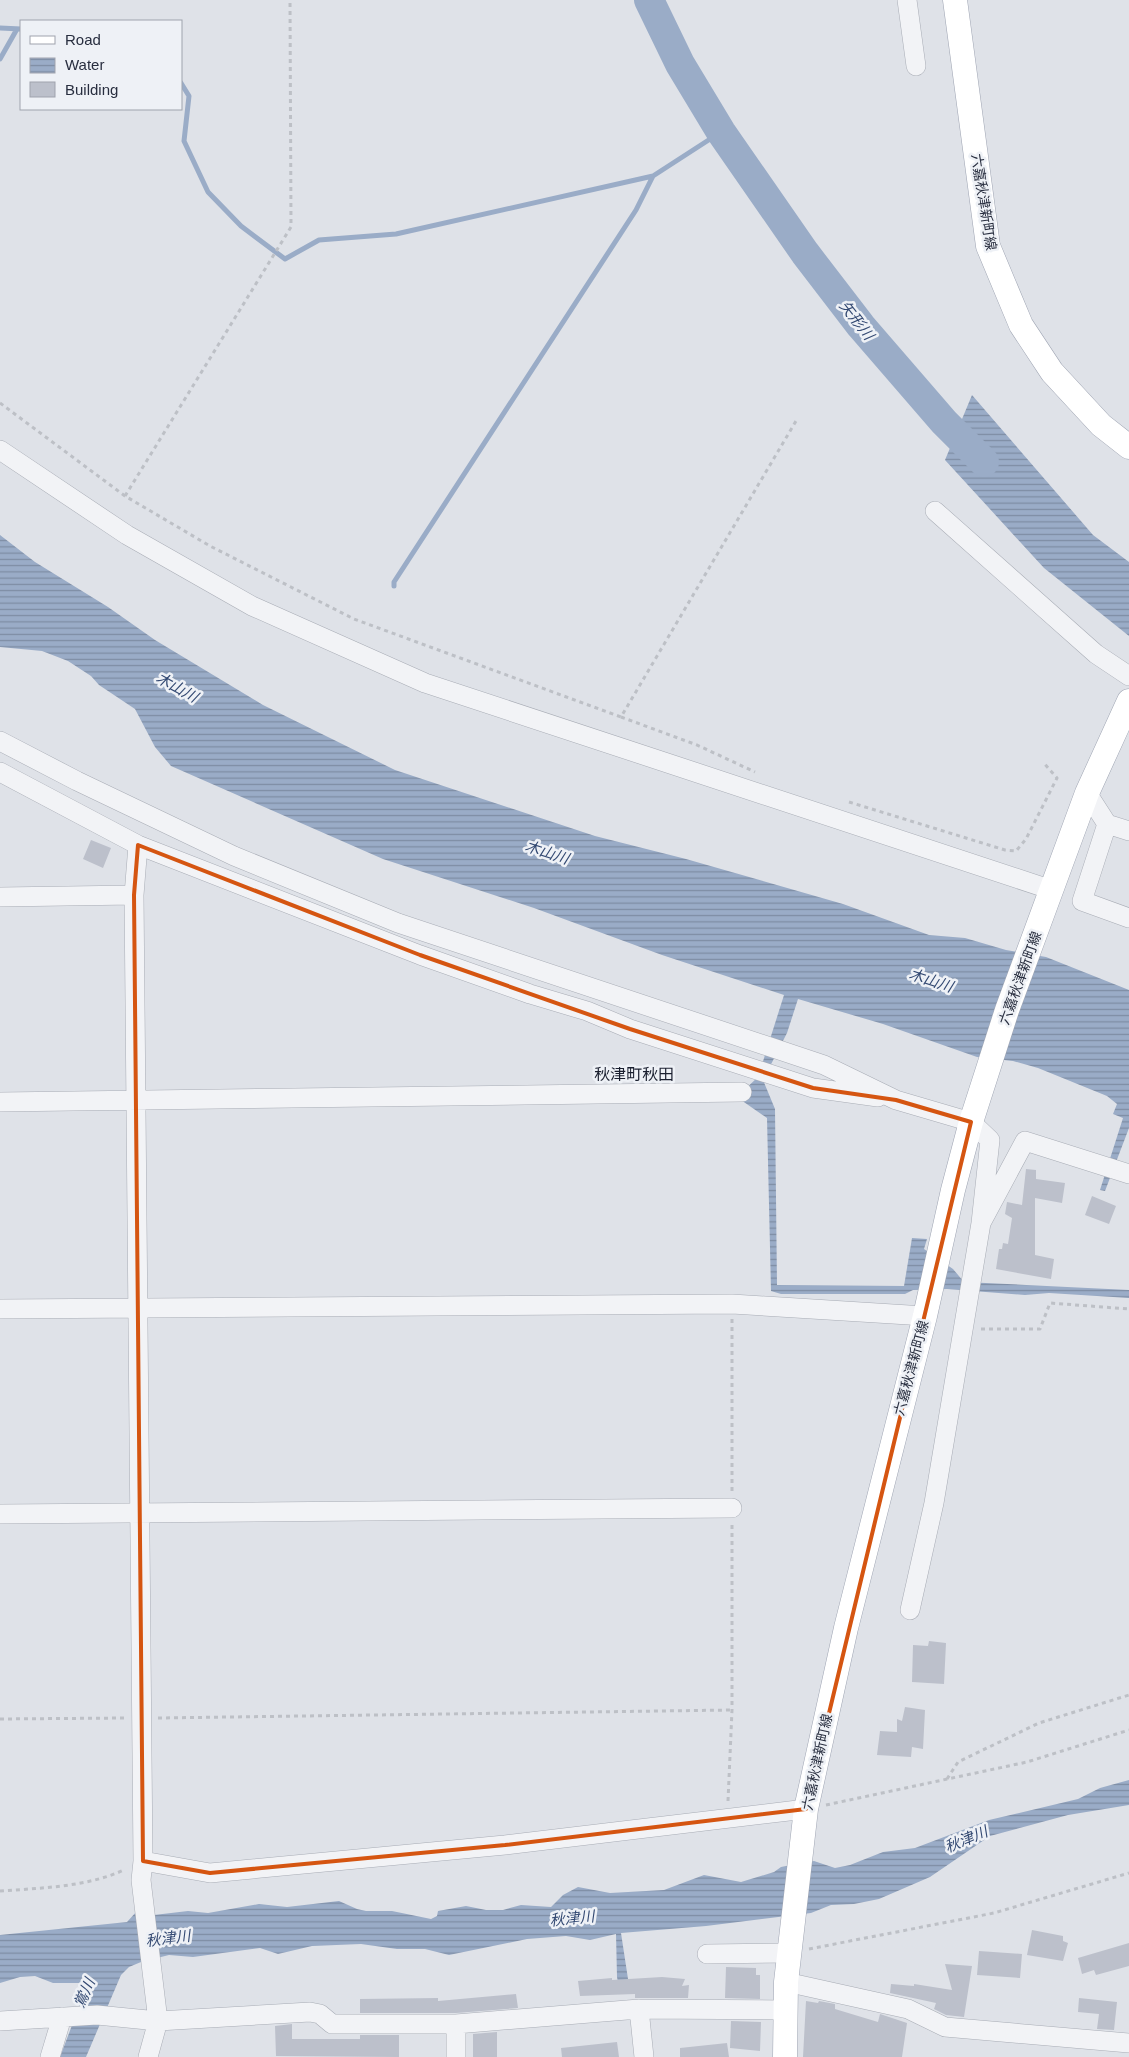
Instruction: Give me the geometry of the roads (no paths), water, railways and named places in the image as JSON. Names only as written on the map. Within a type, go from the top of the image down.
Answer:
[{"type":"main road","name":"六嘉秋津新町線","points":[[955,0],[988,246],[1021,325],[1052,372],[1101,426],[1129,447]]},
{"type":"main road","name":"六嘉秋津新町線","points":[[785,2057],[786,1982],[806,1809],[846,1628],[925,1316],[971,1122],[1007,1010],[1087,793],[1129,701]]},
{"type":"street","points":[[907,0],[916,66]]},
{"type":"street","points":[[0,450],[127,535],[252,606],[425,682],[1052,890]]},
{"type":"street","points":[[935,511],[1096,654],[1129,676]]},
{"type":"street","points":[[0,740],[77,781],[234,856],[398,924],[824,1065],[896,1100]]},
{"type":"street","points":[[0,772],[138,845],[420,955],[530,994],[588,1012],[630,1029],[813,1088],[896,1100],[971,1122],[990,1140],[981,1223],[965,1329],[934,1503],[910,1610]]},
{"type":"street","points":[[1087,793],[1107,824],[1129,831]]},
{"type":"street","points":[[1107,824],[1082,901],[1129,918]]},
{"type":"street","points":[[138,845],[134,895],[140,1307],[143,1861],[141,1880],[158,2021],[148,2057]]},
{"type":"street","points":[[0,897],[134,895]]},
{"type":"street","points":[[0,1102],[137,1102],[742,1092]]},
{"type":"street","points":[[981,1223],[1025,1141],[1129,1174]]},
{"type":"street","points":[[0,1309],[732,1304],[925,1316]]},
{"type":"street","points":[[0,1514],[732,1508]]},
{"type":"street","points":[[143,1861],[210,1872],[505,1845],[806,1809]]},
{"type":"street","points":[[707,1954],[789,1953]]},
{"type":"street","points":[[786,1982],[908,2010],[945,2027],[1129,2043]]},
{"type":"street","points":[[639,2010],[644,2057]]},
{"type":"street","points":[[0,2021],[97,2015],[158,2021],[310,2012],[320,2014],[332,2024],[456,2024],[639,2010],[785,2010]]},
{"type":"street","points":[[50,2057],[69,2017]]},
{"type":"street","points":[[456,2024],[456,2057]]},
{"type":"water","points":[[972,395],[1093,535],[1129,562],[1129,636],[1044,568],[945,460]]},
{"type":"water","name":"木山川","points":[[0,535],[35,562],[108,607],[155,640],[263,705],[395,770],[595,836],[686,859],[843,904],[929,935],[965,938],[1006,950],[1046,957],[1129,990],[1129,1128],[1105,1191],[1100,1190],[1123,1118],[1113,1114],[1117,1104],[1107,1096],[1038,1068],[1013,1061],[977,1057],[883,1024],[798,999],[787,1033],[763,1080],[775,1109],[777,1285],[904,1286],[912,1238],[927,1239],[924,1249],[953,1269],[964,1282],[1129,1290],[1129,1298],[1049,1293],[1025,1295],[947,1289],[913,1290],[905,1294],[781,1294],[771,1291],[767,1118],[741,1100],[742,1092],[758,1077],[784,995],[662,955],[534,908],[383,859],[171,766],[155,747],[135,709],[99,685],[91,676],[68,661],[42,651],[0,647]]},
{"type":"water","name":"秋津川","points":[[1129,1780],[1129,1805],[1068,1815],[990,1836],[930,1877],[879,1899],[854,1904],[831,1905],[811,1913],[706,1926],[621,1933],[630,1992],[620,1993],[617,1977],[616,1934],[590,1940],[566,1936],[527,1939],[449,1955],[425,1949],[397,1949],[361,1944],[312,1946],[278,1954],[260,1948],[193,1957],[169,1955],[129,1967],[121,1975],[86,2057],[60,2057],[88,1983],[53,1983],[35,1976],[20,1977],[0,1983],[0,1935],[127,1922],[137,1911],[154,1915],[188,1911],[208,1913],[259,1904],[287,1907],[339,1901],[366,1911],[392,1911],[431,1919],[437,1916],[438,1911],[466,1906],[486,1910],[503,1910],[521,1905],[551,1907],[563,1895],[578,1887],[610,1893],[664,1890],[704,1875],[741,1882],[774,1872],[781,1867],[814,1861],[835,1868],[850,1865],[883,1852],[915,1848],[989,1820],[1078,1799],[1100,1788]]},
{"type":"waterway","name":"矢形川","points":[[649,0],[680,64],[721,132],[805,253],[861,326],[944,422],[984,462]]},
{"type":"waterway","points":[[0,28],[20,29]]},
{"type":"waterway","points":[[0,59],[17,29]]},
{"type":"waterway","points":[[182,85],[189,96],[184,141],[208,192],[241,226],[285,259],[319,240],[396,234],[653,176],[721,132]]},
{"type":"waterway","points":[[394,586],[394,582],[636,210],[653,176]]},
{"type":"district","name":"秋津町秋田","points":[[634,1074]]},
{"type":"water label","name":"鴬川","points":[[84,1993]]}]
